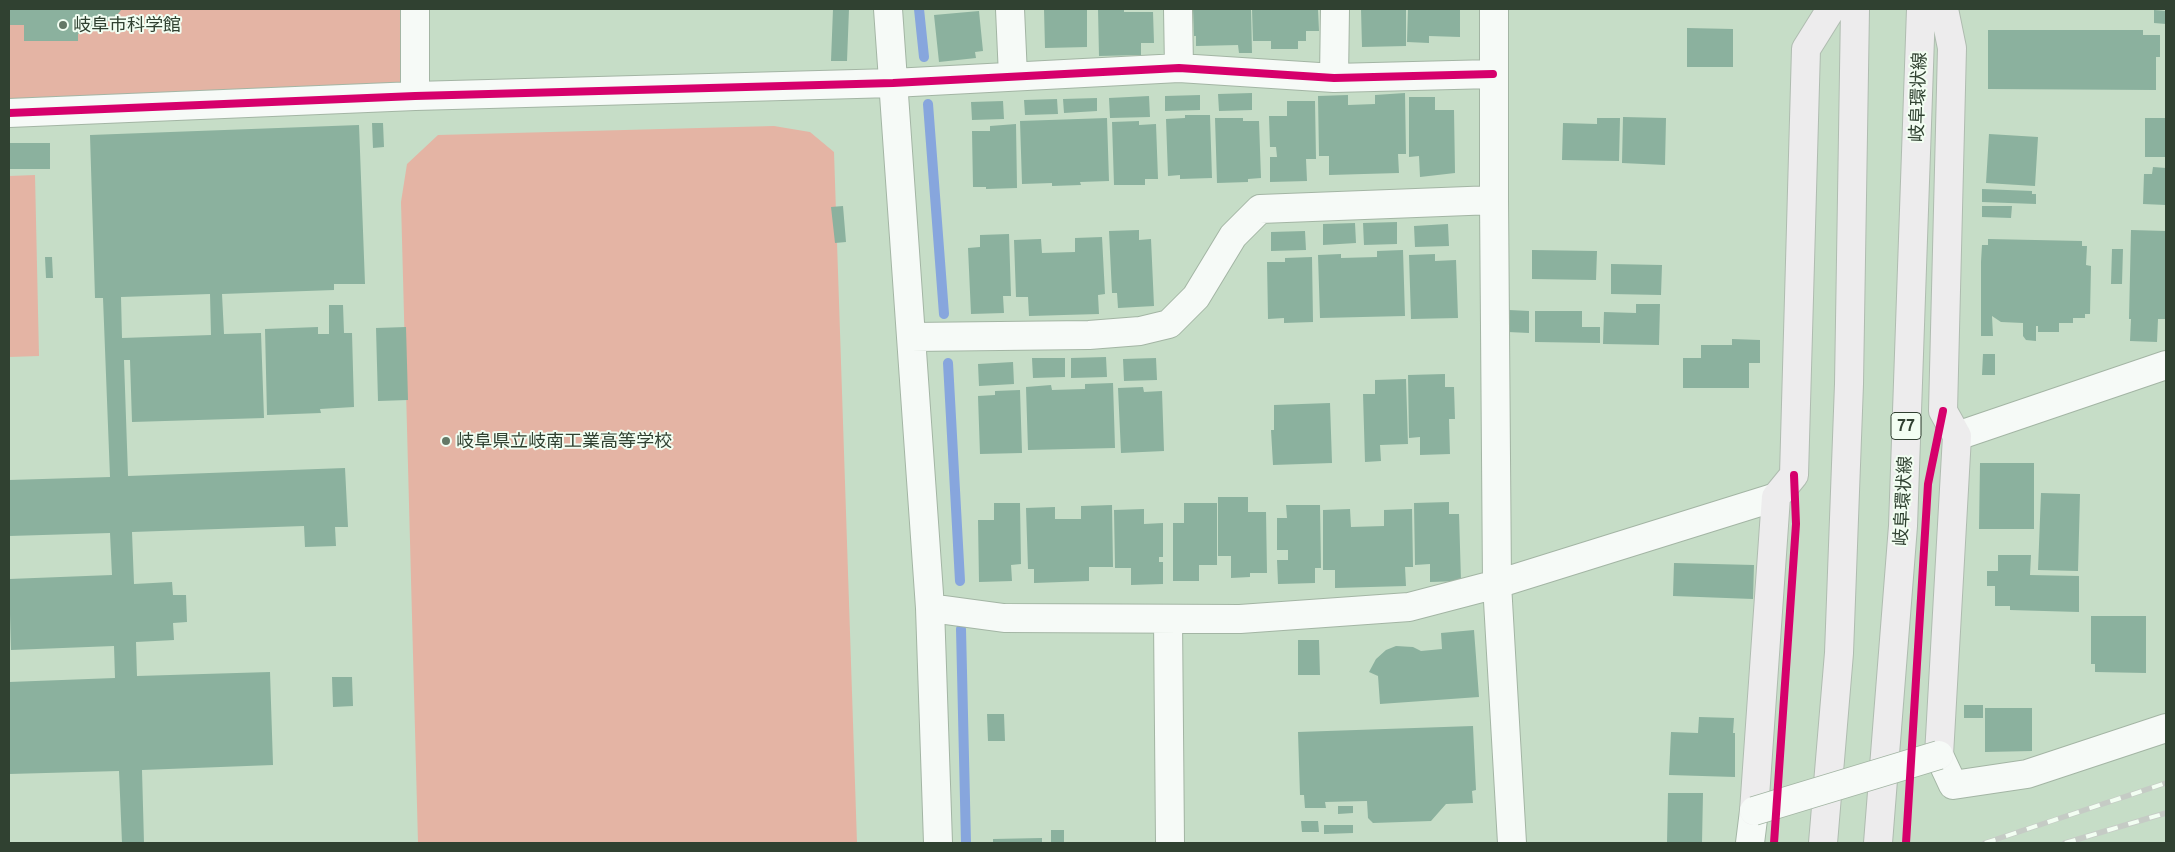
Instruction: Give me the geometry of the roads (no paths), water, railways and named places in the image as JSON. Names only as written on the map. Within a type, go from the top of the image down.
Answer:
[{"type":"main road","points":[[1754,811],[1776,497],[1794,475],[1806,49],[1830,9]]},
{"type":"main road","points":[[1823,843],[1839,653],[1849,394],[1855,9]]},
{"type":"main road","name":"岐阜環状線","points":[[1878,843],[1903,526],[1920,9]]},
{"type":"main road","points":[[1939,755],[1957,436],[1943,411],[1952,48],[1944,9]]},
{"type":"street","points":[[415,9],[415,96]]},
{"type":"street","points":[[888,9],[930,608],[938,843]]},
{"type":"street","points":[[1010,9],[1013,76]]},
{"type":"street","points":[[1178,9],[1179,68]]},
{"type":"street","points":[[1334,78],[1335,9]]},
{"type":"street","points":[[1494,9],[1497,584],[1512,843]]},
{"type":"street","points":[[9,112],[415,96],[892,83],[1179,68],[1334,78],[1493,74]]},
{"type":"street","points":[[911,337],[1089,335],[1168,324],[1196,297],[1233,236],[1260,209],[1494,200]]},
{"type":"street","points":[[1957,436],[2166,365]]},
{"type":"street","points":[[930,608],[1004,618],[1240,619],[1410,607],[1497,584],[1776,497]]},
{"type":"street","points":[[1168,619],[1170,843]]},
{"type":"street","points":[[1750,843],[1754,811],[1939,755],[1953,785],[2027,774],[2166,728]]},
{"type":"waterway","points":[[919,9],[924,57]]},
{"type":"waterway","points":[[928,104],[944,314]]},
{"type":"waterway","points":[[948,363],[960,581]]},
{"type":"waterway","points":[[961,629],[966,843]]},
{"type":"railway","points":[[1985,843],[2166,783]]},
{"type":"railway","points":[[2065,843],[2166,813]]},
{"type":"place","name":"岐阜市科学館","points":[[63,25]]},
{"type":"place","name":"岐阜県立岐南工業高等学校","points":[[446,441]]}]
